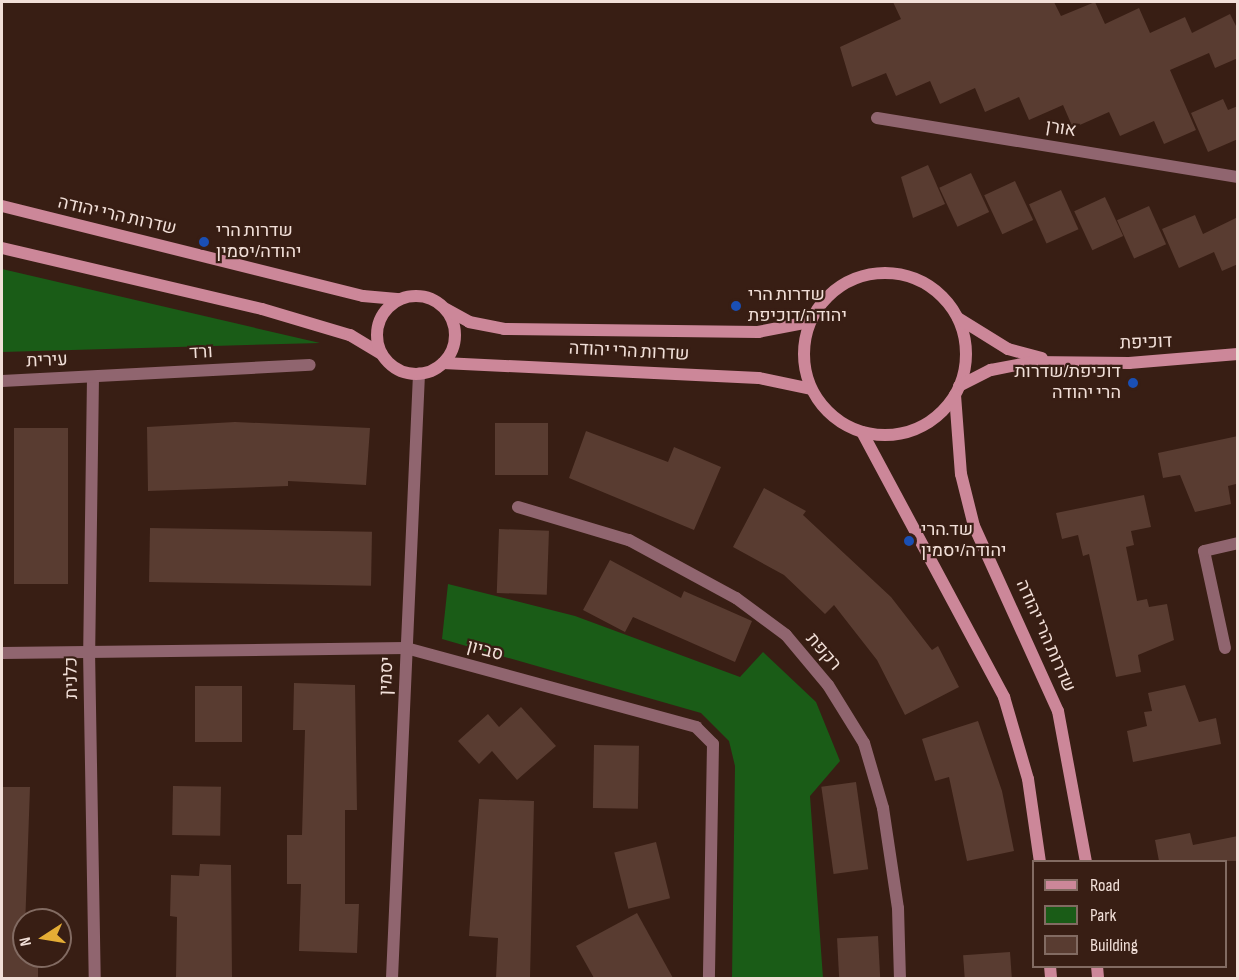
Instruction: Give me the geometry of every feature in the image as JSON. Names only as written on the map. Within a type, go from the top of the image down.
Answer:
[{"type":"street","name":"אורן","points":[[877,118],[1238,177]]},
{"type":"street","name":"שדרות הרי יהודה","points":[[2,206],[352,293],[400,299]]},
{"type":"street","points":[[2,248],[262,309],[350,335],[382,354],[398,370],[419,374],[443,363],[455,343],[446,309],[425,297],[400,299],[381,317],[378,342],[382,354]]},
{"type":"street","points":[[869,273],[896,273],[936,291],[958,318],[965,352],[957,391],[938,416],[915,429],[889,435],[862,432],[832,416],[811,389],[804,344],[809,322],[824,299],[844,282],[869,273]]},
{"type":"street","name":"שדרות הרי יהודה","points":[[446,309],[469,322],[504,329],[758,332],[809,322]]},
{"type":"street","name":"דוכיפת","points":[[958,318],[1008,349],[1054,361]]},
{"type":"street","name":"דוכיפת","points":[[957,391],[991,370],[1054,361],[1129,363],[1238,354]]},
{"type":"street","name":"שדרות הרי יהודה","points":[[443,363],[759,378],[811,389]]},
{"type":"street","name":"ורד","points":[[93,377],[310,365]]},
{"type":"street","name":"יסמין","points":[[392,978],[419,374]]},
{"type":"street","name":"עירית","points":[[2,381],[93,377]]},
{"type":"street","name":"כלנית","points":[[93,377],[89,650],[95,978]]},
{"type":"street","name":"שדרות הרי יהודה","points":[[957,391],[961,474],[974,526],[1058,711],[1086,860]]},
{"type":"street","points":[[862,432],[1004,698],[1028,779],[1040,860]]},
{"type":"street","name":"רקפת","points":[[518,507],[629,540],[736,598],[786,636],[828,685],[864,743],[883,808],[898,908],[900,978]]},
{"type":"street","points":[[1225,648],[1204,551],[1238,543]]},
{"type":"street","name":"סביון","points":[[2,653],[89,650],[406,648],[696,727],[713,744],[709,978]]},
{"type":"green space","points":[[2,269],[320,343],[2,352]]},
{"type":"green space","points":[[448,584],[575,616],[740,677],[763,652],[816,702],[840,761],[810,796],[823,978],[732,978],[735,766],[729,741],[701,713],[442,639]]},
{"type":"building","points":[[893,2],[1054,2],[1061,16],[1095,2],[1105,24],[1139,8],[1150,33],[1185,17],[1192,33],[1230,14],[1238,30],[1238,58],[1215,68],[1209,53],[1170,70],[1196,130],[1164,144],[1154,121],[1120,136],[1109,112],[1073,128],[1063,105],[1029,120],[1019,97],[985,112],[975,88],[940,104],[930,81],[896,96],[886,73],[852,87],[840,47],[901,19]]},
{"type":"building","points":[[1223,99],[1228,110],[1238,106],[1238,139],[1208,152],[1191,113]]},
{"type":"building","points":[[928,165],[945,204],[913,218],[901,177]]},
{"type":"building","points":[[971,173],[989,212],[957,227],[939,188]]},
{"type":"building","points":[[1015,181],[1033,220],[1002,234],[984,195]]},
{"type":"building","points":[[1061,190],[1078,229],[1047,244],[1029,204]]},
{"type":"building","points":[[1105,197],[1123,236],[1092,250],[1074,211]]},
{"type":"building","points":[[1149,206],[1166,244],[1134,259],[1117,220]]},
{"type":"building","points":[[1195,215],[1203,234],[1238,217],[1238,264],[1222,271],[1214,252],[1179,268],[1162,229]]},
{"type":"building","points":[[235,422],[370,428],[366,485],[288,481],[288,486],[148,491],[147,427]]},
{"type":"building","points":[[495,423],[548,423],[548,475],[495,475]]},
{"type":"building","points":[[14,428],[68,428],[68,584],[14,584]]},
{"type":"building","points":[[586,431],[668,462],[674,447],[721,467],[694,530],[569,478]]},
{"type":"building","points":[[1238,436],[1236,484],[1228,486],[1231,504],[1195,512],[1180,475],[1163,478],[1158,453]]},
{"type":"building","points":[[764,488],[806,511],[803,515],[891,597],[932,650],[938,646],[959,687],[905,715],[877,660],[834,605],[825,614],[784,575],[733,547]]},
{"type":"building","points":[[1144,495],[1151,527],[1131,531],[1134,545],[1126,547],[1137,601],[1147,599],[1149,607],[1167,604],[1174,640],[1138,655],[1141,672],[1116,677],[1089,554],[1083,556],[1078,535],[1062,539],[1056,513]]},
{"type":"building","points":[[150,528],[372,532],[371,586],[149,582]]},
{"type":"building","points":[[499,529],[549,531],[547,595],[497,593]]},
{"type":"building","points":[[610,560],[681,598],[684,591],[752,621],[735,662],[633,617],[625,632],[583,610]]},
{"type":"building","points":[[294,683],[355,685],[357,810],[345,810],[345,904],[359,904],[357,953],[299,951],[301,884],[287,884],[287,835],[302,835],[305,730],[293,730]]},
{"type":"building","points":[[1185,685],[1199,722],[1216,718],[1221,744],[1133,762],[1127,731],[1147,726],[1144,712],[1152,711],[1148,693]]},
{"type":"building","points":[[195,686],[242,686],[242,742],[195,742]]},
{"type":"building","points":[[521,707],[556,746],[517,780],[492,751],[479,764],[458,741],[488,714],[499,727]]},
{"type":"building","points":[[978,721],[1002,791],[1014,851],[967,861],[949,777],[935,781],[922,739]]},
{"type":"building","points":[[594,745],[639,746],[638,809],[593,808]]},
{"type":"building","points":[[856,782],[868,869],[834,874],[821,787]]},
{"type":"building","points":[[173,786],[221,787],[220,836],[172,835]]},
{"type":"building","points":[[2,787],[30,787],[26,908],[12,908],[12,968],[38,968],[38,978],[2,978]]},
{"type":"building","points":[[479,799],[534,801],[530,978],[496,978],[498,938],[469,936]]},
{"type":"building","points":[[1190,833],[1193,845],[1238,836],[1238,861],[1159,860],[1155,840]]},
{"type":"building","points":[[656,842],[670,898],[628,909],[614,852]]},
{"type":"building","points":[[200,864],[231,865],[232,978],[176,978],[177,917],[170,916],[171,875],[199,876]]},
{"type":"building","points":[[637,913],[673,978],[594,978],[576,946]]},
{"type":"building","points":[[878,936],[880,978],[839,978],[837,938]]},
{"type":"building","points":[[1010,952],[1012,978],[965,978],[963,955]]},
{"type":"place","name":"שדרות הרי יהודה/יסמין","points":[[204,242]]},
{"type":"place","name":"שדרות הרי יהודה/דוכיפת","points":[[736,306]]},
{"type":"place","name":"דוכיפת/שדרות הרי יהודה","points":[[1133,383]]},
{"type":"place","name":"שד.הרי יהודה/יסמין","points":[[909,541]]}]
